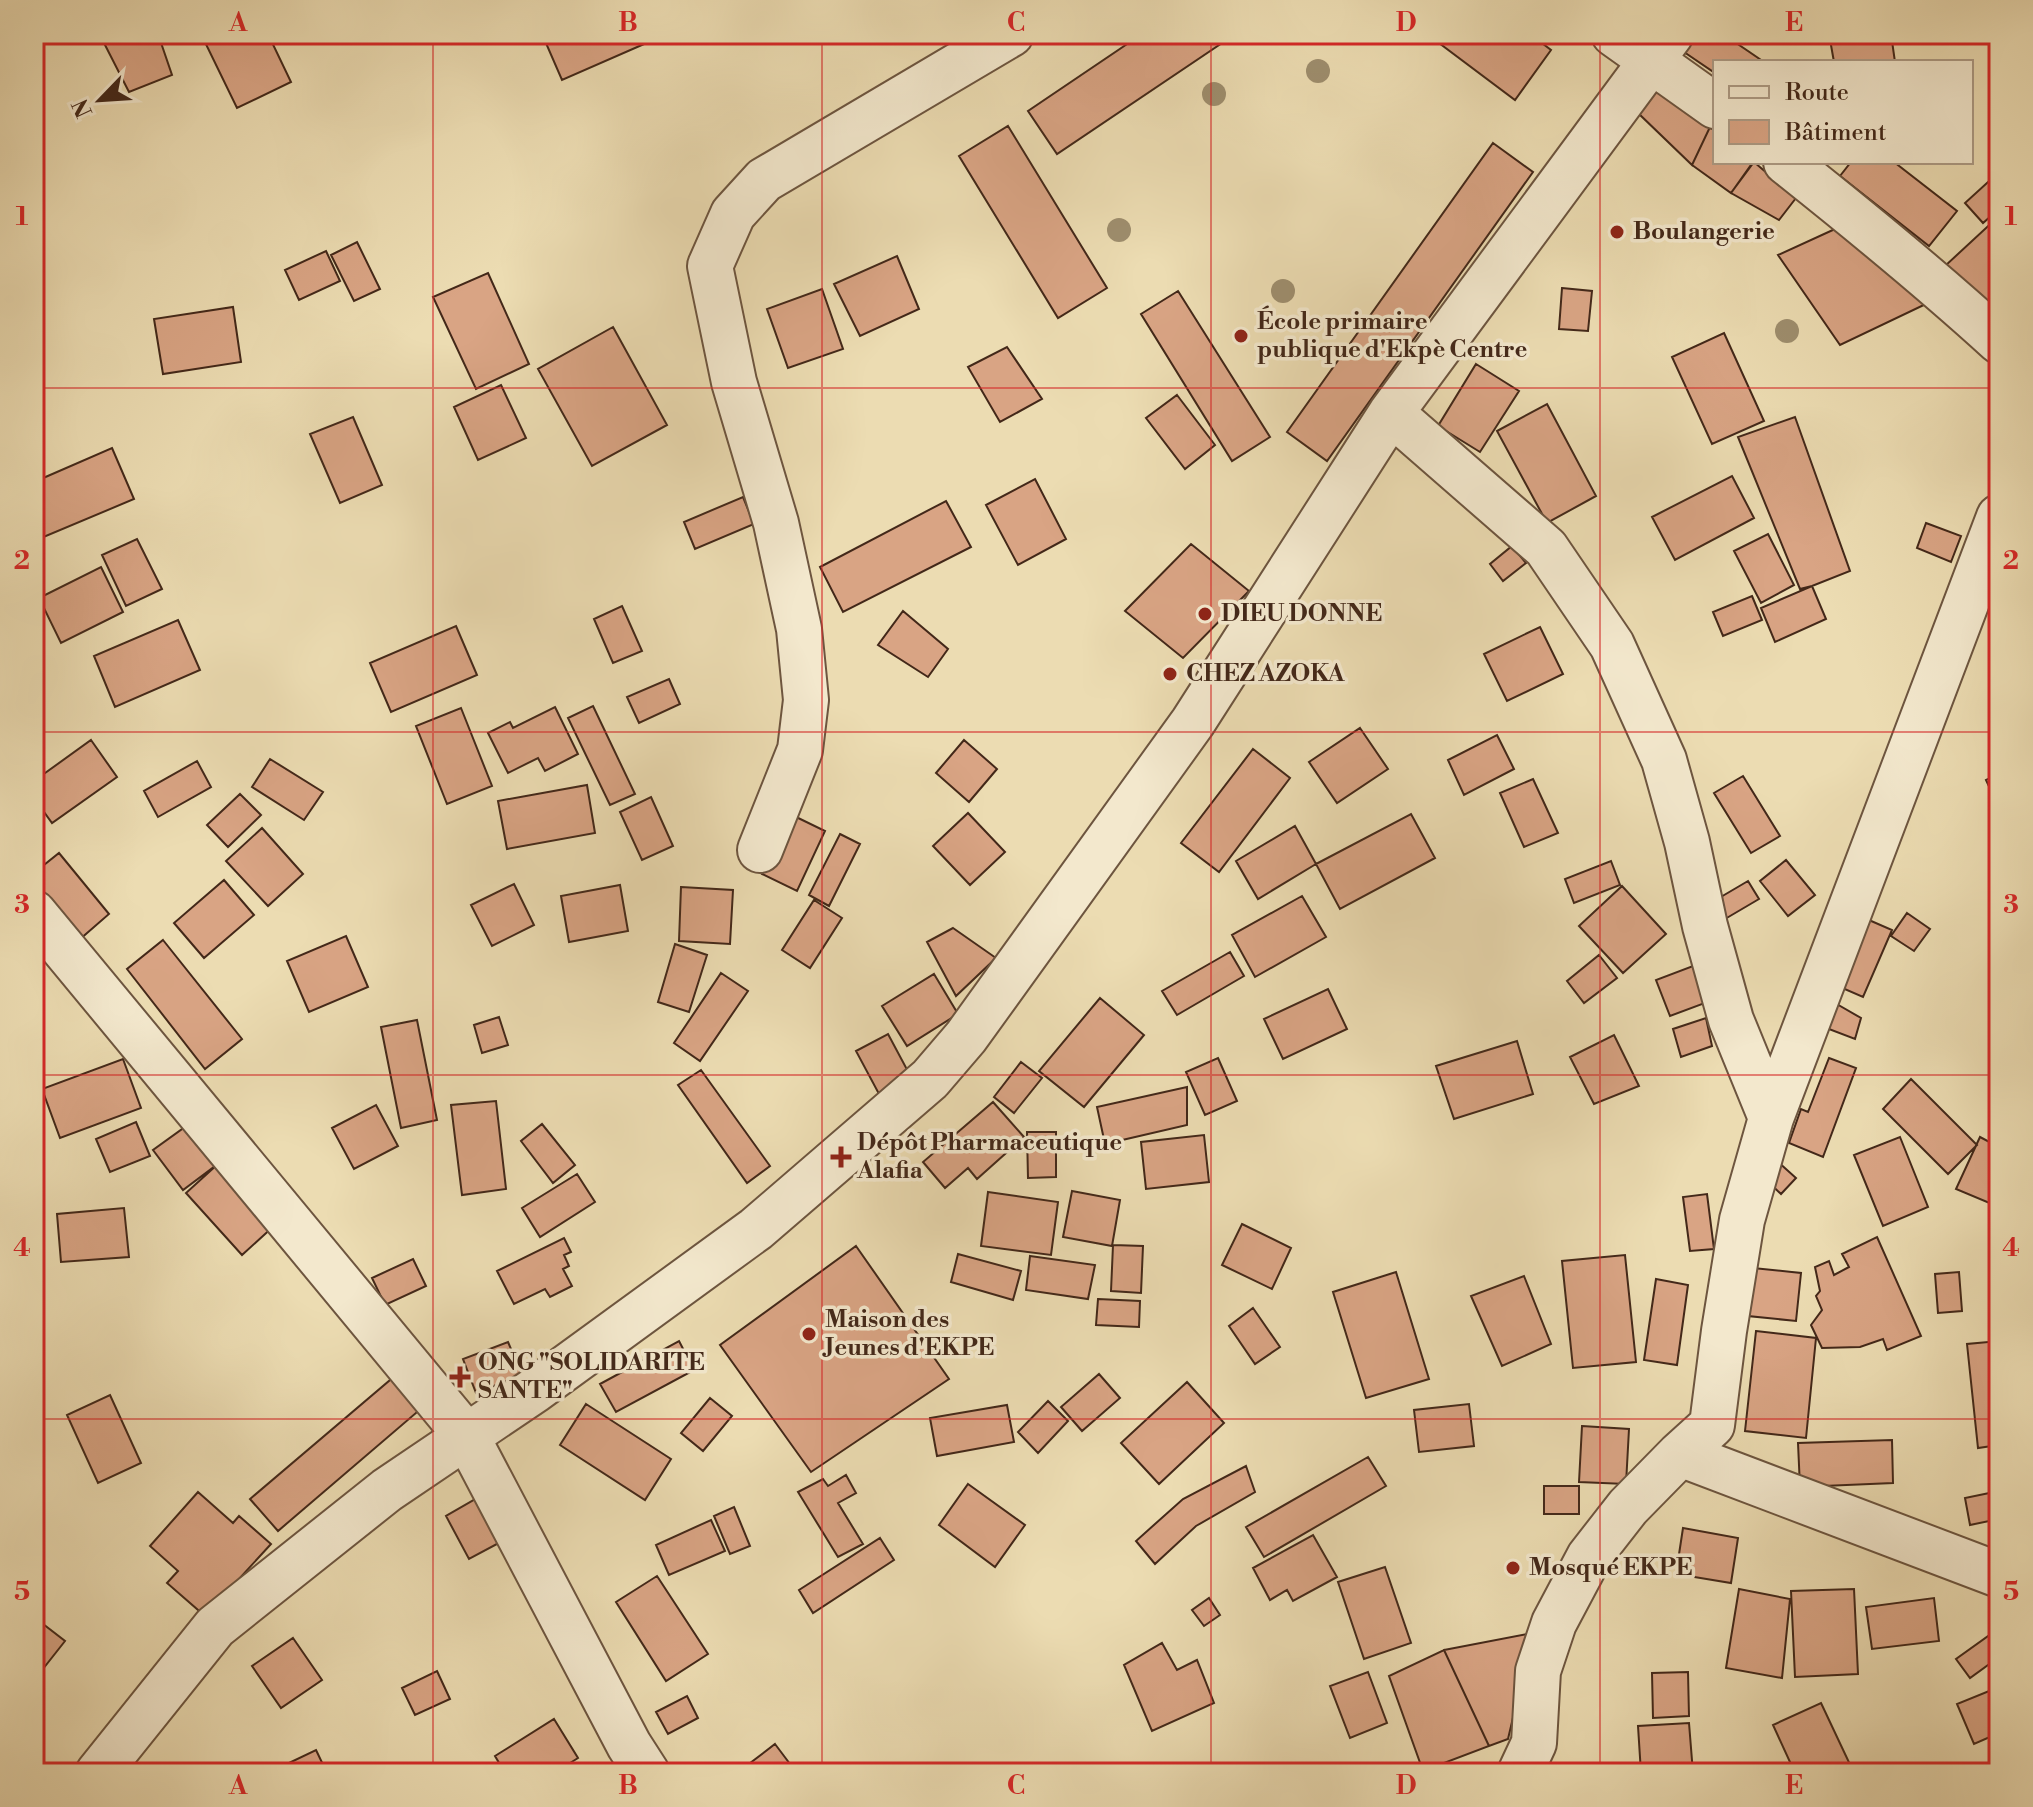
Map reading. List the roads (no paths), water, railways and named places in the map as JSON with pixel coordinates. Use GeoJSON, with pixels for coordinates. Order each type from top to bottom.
{"type":"FeatureCollection","features":[{"type":"Feature","properties":{"kind":"street"},"geometry":{"type":"LineString","coordinates":[[760,850],[800,750],[806,700],[799,629],[779,538],[734,382],[710,266],[733,214],[764,180],[1011,34]]}},
{"type":"Feature","properties":{"kind":"street"},"geometry":{"type":"LineString","coordinates":[[1614,34],[1662,47],[1713,104]]}},
{"type":"Feature","properties":{"kind":"street"},"geometry":{"type":"LineString","coordinates":[[98,1773],[215,1627],[387,1490],[535,1390],[756,1229],[930,1079],[966,1037],[1193,722],[1391,413],[1662,47]]}},
{"type":"Feature","properties":{"kind":"street"},"geometry":{"type":"LineString","coordinates":[[1788,164],[1999,341]]}},
{"type":"Feature","properties":{"kind":"street"},"geometry":{"type":"LineString","coordinates":[[1391,413],[1546,548],[1612,645],[1664,760],[1731,1020],[1771,1118]]}},
{"type":"Feature","properties":{"kind":"street"},"geometry":{"type":"LineString","coordinates":[[1520,1773],[1534,1743],[1538,1671],[1554,1623],[1589,1557],[1628,1507],[1712,1425],[1742,1220],[1771,1118],[1999,517]]}},
{"type":"Feature","properties":{"kind":"street"},"geometry":{"type":"LineString","coordinates":[[34,913],[466,1435],[629,1745],[647,1773]]}},
{"type":"Feature","properties":{"kind":"street"},"geometry":{"type":"LineString","coordinates":[[1680,1454],[1999,1575]]}},
{"type":"Feature","properties":{"kind":"place","name":"Boulangerie"},"geometry":{"type":"Point","coordinates":[1617,232]}},
{"type":"Feature","properties":{"kind":"place","name":"École primaire publique d'Ekpè Centre"},"geometry":{"type":"Point","coordinates":[1241,336]}},
{"type":"Feature","properties":{"kind":"place","name":"DIEU DONNE"},"geometry":{"type":"Point","coordinates":[1205,614]}},
{"type":"Feature","properties":{"kind":"place","name":"CHEZ AZOKA"},"geometry":{"type":"Point","coordinates":[1170,674]}},
{"type":"Feature","properties":{"kind":"place","name":"Dépôt Pharmaceutique Alafia"},"geometry":{"type":"Point","coordinates":[841,1157]}},
{"type":"Feature","properties":{"kind":"place","name":"Maison des Jeunes d'EKPE"},"geometry":{"type":"Point","coordinates":[809,1334]}},
{"type":"Feature","properties":{"kind":"place","name":"ONG \"SOLIDARITE SANTE\""},"geometry":{"type":"Point","coordinates":[460,1377]}},
{"type":"Feature","properties":{"kind":"place","name":"Mosqué EKPE"},"geometry":{"type":"Point","coordinates":[1513,1568]}}]}
